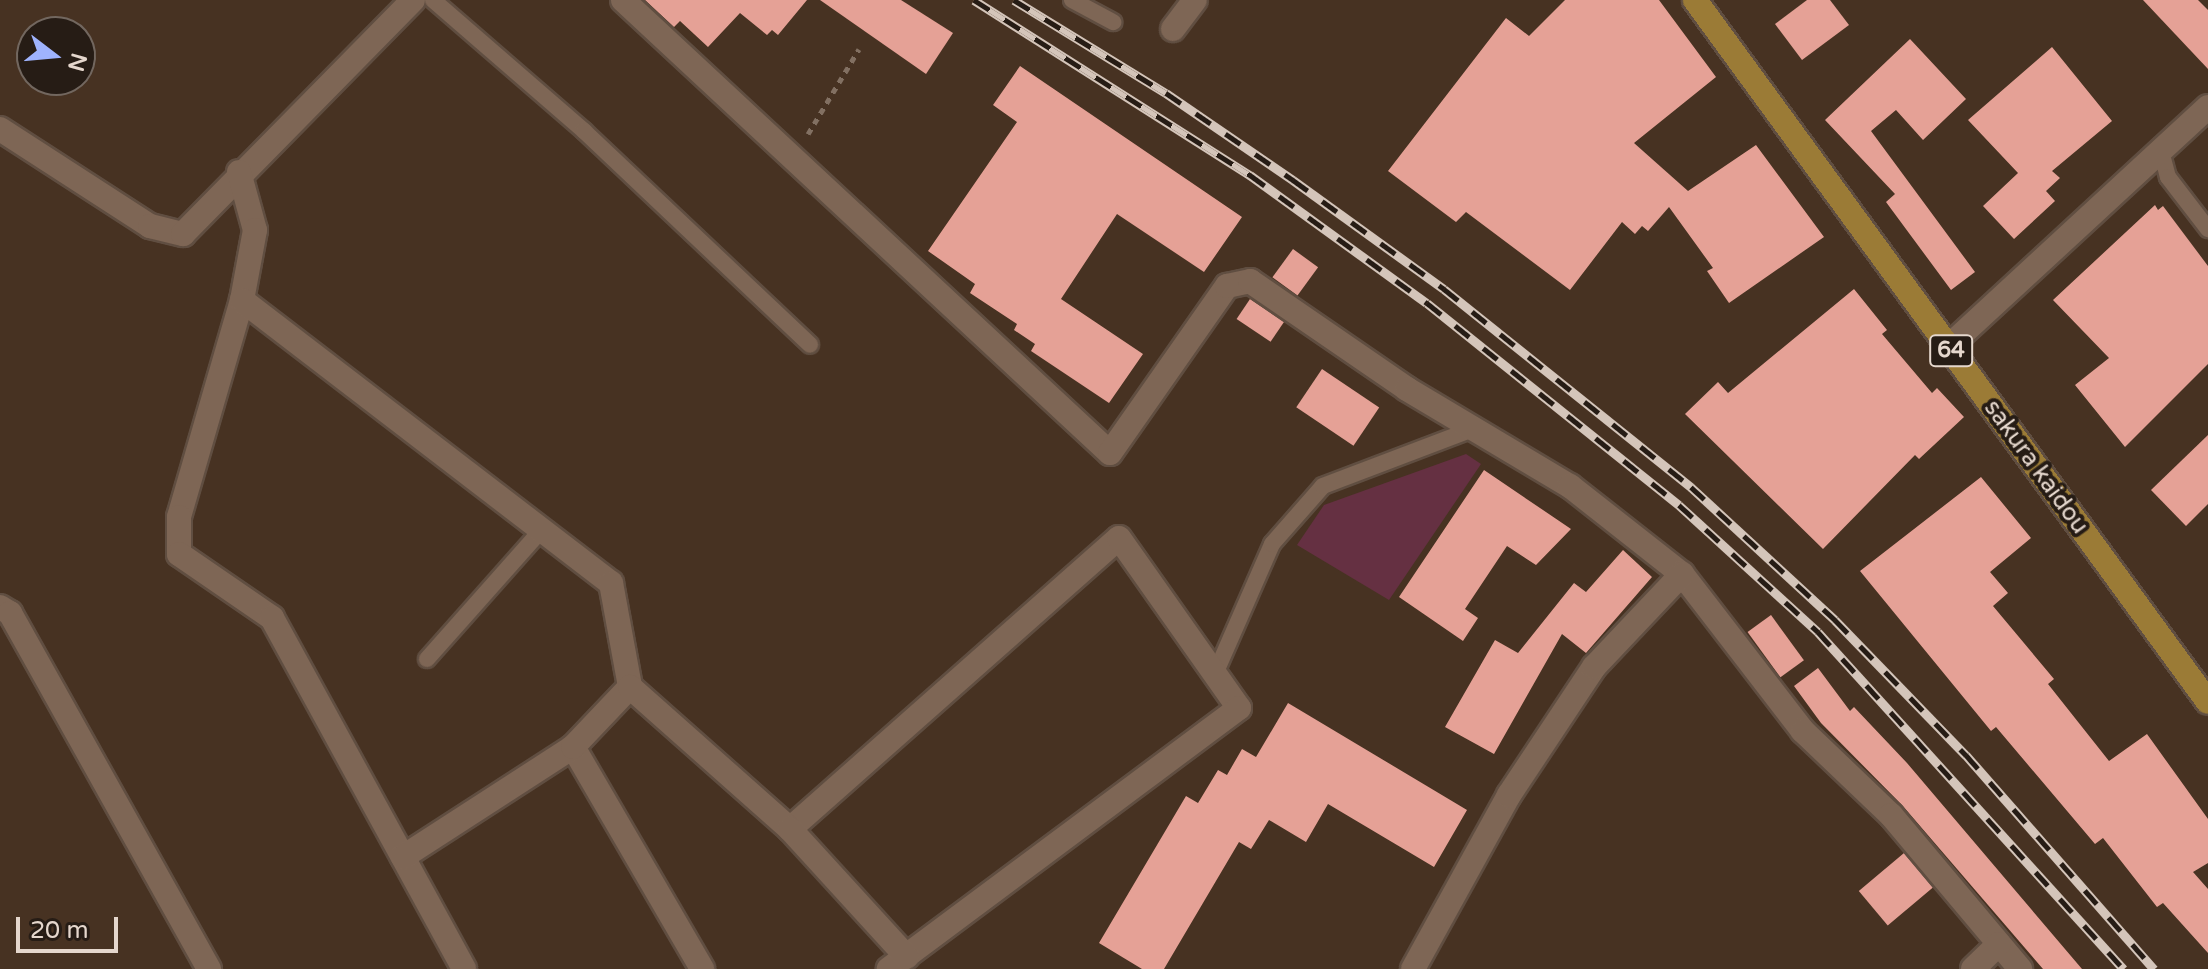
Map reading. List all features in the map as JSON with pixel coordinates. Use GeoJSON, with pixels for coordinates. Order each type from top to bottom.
{"type":"FeatureCollection","features":[{"type":"Feature","properties":{"kind":"main road","name":"sakura kaidou"},"geometry":{"type":"LineString","coordinates":[[1695,0],[2208,702]]}},
{"type":"Feature","properties":{"kind":"street"},"geometry":{"type":"LineString","coordinates":[[0,129],[150,226],[183,234],[239,172],[413,0]]}},
{"type":"Feature","properties":{"kind":"street"},"geometry":{"type":"LineString","coordinates":[[623,0],[1110,453],[1227,286],[1250,281],[1473,429],[1570,486],[1682,574],[1803,731],[1891,815],[2020,969]]}},
{"type":"Feature","properties":{"kind":"street"},"geometry":{"type":"LineString","coordinates":[[1173,29],[1195,0]]}},
{"type":"Feature","properties":{"kind":"street"},"geometry":{"type":"LineString","coordinates":[[1948,347],[2208,107]]}},
{"type":"Feature","properties":{"kind":"street"},"geometry":{"type":"LineString","coordinates":[[239,172],[255,230],[242,300],[179,517],[179,554],[272,618],[464,969]]}},
{"type":"Feature","properties":{"kind":"street"},"geometry":{"type":"LineString","coordinates":[[242,300],[539,533],[611,583],[630,687],[790,829],[898,963],[1239,708],[1119,538],[790,829]]}},
{"type":"Feature","properties":{"kind":"street"},"geometry":{"type":"LineString","coordinates":[[1413,969],[1509,795],[1594,667],[1682,574]]}},
{"type":"Feature","properties":{"kind":"street"},"geometry":{"type":"LineString","coordinates":[[0,607],[10,613],[209,969]]}},
{"type":"Feature","properties":{"kind":"street"},"geometry":{"type":"LineString","coordinates":[[403,857],[573,747],[630,687]]}},
{"type":"Feature","properties":{"kind":"street"},"geometry":{"type":"LineString","coordinates":[[573,747],[702,969]]}},
{"type":"Feature","properties":{"kind":"street"},"geometry":{"type":"LineString","coordinates":[[1973,969],[1999,944]]}},
{"type":"Feature","properties":{"kind":"lane"},"geometry":{"type":"LineString","coordinates":[[433,0],[584,131],[810,345]]}},
{"type":"Feature","properties":{"kind":"lane"},"geometry":{"type":"LineString","coordinates":[[1072,0],[1113,22]]}},
{"type":"Feature","properties":{"kind":"lane"},"geometry":{"type":"LineString","coordinates":[[2161,151],[2168,177],[2208,229]]}},
{"type":"Feature","properties":{"kind":"lane"},"geometry":{"type":"LineString","coordinates":[[1215,674],[1272,544],[1323,486],[1473,429]]}},
{"type":"Feature","properties":{"kind":"lane"},"geometry":{"type":"LineString","coordinates":[[427,659],[539,533]]}},
{"type":"Feature","properties":{"kind":"path"},"geometry":{"type":"LineString","coordinates":[[794,159],[859,49]]}},
{"type":"Feature","properties":{"kind":"shaded area"},"geometry":{"type":"Polygon","coordinates":[[[1466,454],[1481,464],[1389,600],[1297,545],[1324,505],[1466,454]]]}},
{"type":"Feature","properties":{"kind":"building"},"geometry":{"type":"Polygon","coordinates":[[[645,0],[807,0],[778,35],[772,30],[767,35],[740,13],[708,47],[680,21],[674,27],[645,0]]]}},
{"type":"Feature","properties":{"kind":"building"},"geometry":{"type":"Polygon","coordinates":[[[820,0],[901,0],[953,33],[926,74],[820,0]]]}},
{"type":"Feature","properties":{"kind":"building"},"geometry":{"type":"Polygon","coordinates":[[[1565,0],[1659,0],[1716,77],[1634,143],[1688,191],[1756,145],[1824,237],[1729,303],[1707,271],[1713,268],[1669,207],[1648,231],[1642,226],[1635,234],[1622,222],[1570,290],[1466,212],[1456,222],[1388,171],[1506,18],[1529,36],[1565,0]]]}},
{"type":"Feature","properties":{"kind":"building"},"geometry":{"type":"Polygon","coordinates":[[[1807,0],[1830,0],[1849,25],[1802,60],[1775,24],[1807,0]]]}},
{"type":"Feature","properties":{"kind":"building"},"geometry":{"type":"Polygon","coordinates":[[[2143,0],[2198,0],[2208,10],[2208,69],[2143,0]]]}},
{"type":"Feature","properties":{"kind":"building"},"geometry":{"type":"Polygon","coordinates":[[[1910,39],[1966,99],[1923,140],[1896,110],[1871,131],[1975,272],[1951,290],[1886,202],[1895,194],[1825,120],[1910,39]]]}},
{"type":"Feature","properties":{"kind":"building"},"geometry":{"type":"Polygon","coordinates":[[[2052,47],[2112,121],[2052,171],[2060,178],[2046,191],[2055,201],[2014,239],[1983,206],[2018,173],[1968,120],[2052,47]]]}},
{"type":"Feature","properties":{"kind":"building"},"geometry":{"type":"Polygon","coordinates":[[[1020,66],[1242,217],[1204,272],[1117,214],[1061,299],[1143,354],[1109,403],[1031,351],[1035,344],[1014,330],[1017,324],[970,293],[975,284],[928,251],[1017,122],[993,105],[1020,66]]]}},
{"type":"Feature","properties":{"kind":"building"},"geometry":{"type":"Polygon","coordinates":[[[2155,205],[2158,210],[2163,206],[2208,266],[2208,364],[2125,447],[2075,385],[2109,358],[2053,300],[2155,205]]]}},
{"type":"Feature","properties":{"kind":"building"},"geometry":{"type":"Polygon","coordinates":[[[1293,249],[1318,267],[1298,296],[1272,277],[1293,249]]]}},
{"type":"Feature","properties":{"kind":"building"},"geometry":{"type":"Polygon","coordinates":[[[1854,289],[1887,330],[1882,334],[1932,393],[1937,388],[1964,417],[1919,459],[1915,455],[1823,549],[1685,414],[1718,382],[1728,393],[1854,289]]]}},
{"type":"Feature","properties":{"kind":"building"},"geometry":{"type":"Polygon","coordinates":[[[1250,299],[1284,322],[1271,342],[1237,319],[1250,299]]]}},
{"type":"Feature","properties":{"kind":"building"},"geometry":{"type":"Polygon","coordinates":[[[1322,369],[1379,408],[1353,446],[1296,407],[1322,369]]]}},
{"type":"Feature","properties":{"kind":"building"},"geometry":{"type":"Polygon","coordinates":[[[2208,435],[2208,504],[2186,526],[2151,490],[2208,435]]]}},
{"type":"Feature","properties":{"kind":"building"},"geometry":{"type":"Polygon","coordinates":[[[1484,470],[1571,529],[1536,565],[1507,546],[1465,609],[1478,618],[1463,641],[1399,597],[1484,470]]]}},
{"type":"Feature","properties":{"kind":"building"},"geometry":{"type":"Polygon","coordinates":[[[1981,477],[2031,538],[1990,572],[2008,593],[1993,606],[2054,679],[2048,684],[2109,761],[2147,734],[2208,819],[2208,863],[2193,872],[2208,889],[2208,953],[2163,903],[2157,907],[2103,838],[2095,844],[1996,727],[1991,731],[1860,571],[1981,477]]]}},
{"type":"Feature","properties":{"kind":"building"},"geometry":{"type":"Polygon","coordinates":[[[1623,550],[1652,577],[1586,653],[1562,634],[1494,754],[1445,727],[1495,640],[1518,653],[1574,583],[1586,592],[1623,550]]]}},
{"type":"Feature","properties":{"kind":"building"},"geometry":{"type":"Polygon","coordinates":[[[1771,615],[1804,660],[1780,677],[1748,632],[1771,615]]]}},
{"type":"Feature","properties":{"kind":"building"},"geometry":{"type":"Polygon","coordinates":[[[1818,668],[1850,711],[1854,707],[1907,763],[2082,969],[2043,969],[1902,805],[1821,723],[1794,686],[1818,668]]]}},
{"type":"Feature","properties":{"kind":"building"},"geometry":{"type":"Polygon","coordinates":[[[1288,703],[1467,810],[1434,867],[1328,804],[1306,842],[1269,820],[1251,849],[1239,842],[1164,969],[1142,969],[1099,943],[1186,796],[1198,803],[1218,770],[1227,775],[1242,749],[1256,757],[1288,703]]]}},
{"type":"Feature","properties":{"kind":"building"},"geometry":{"type":"Polygon","coordinates":[[[1904,853],[1933,887],[1888,925],[1859,891],[1904,853]]]}},
{"type":"Feature","properties":{"kind":"railway"},"geometry":{"type":"LineString","coordinates":[[974,0],[1250,175],[1427,303],[1679,505],[1818,632],[2124,969]]}},
{"type":"Feature","properties":{"kind":"railway"},"geometry":{"type":"LineString","coordinates":[[1014,0],[1166,93],[1293,180],[1444,289],[1691,487],[1835,620],[1966,755],[2154,969]]}}]}
